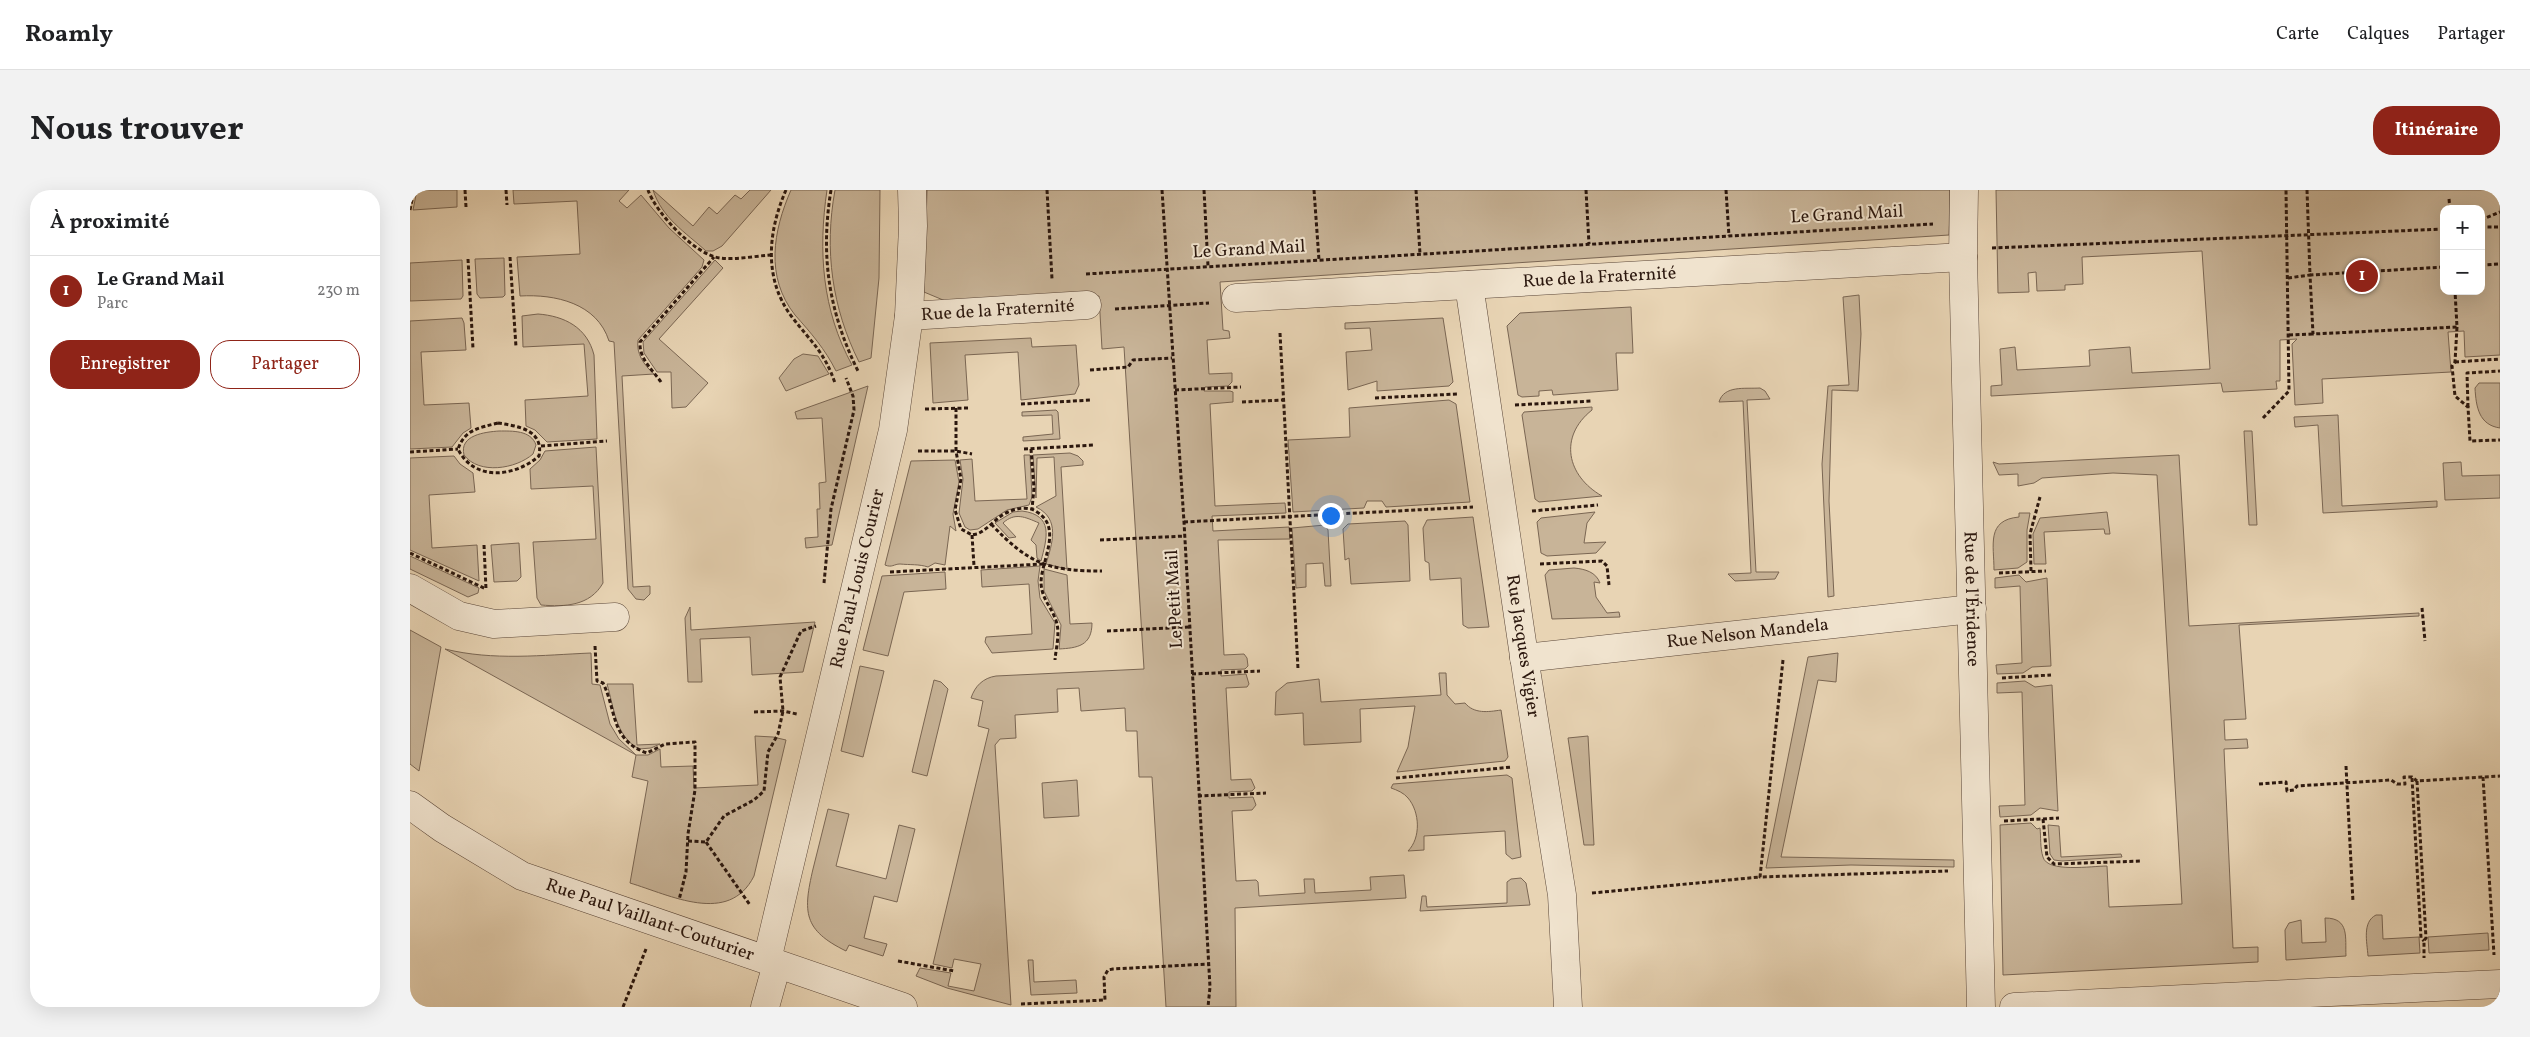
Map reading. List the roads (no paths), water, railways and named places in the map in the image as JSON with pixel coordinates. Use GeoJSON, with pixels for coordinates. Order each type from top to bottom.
{"type":"FeatureCollection","features":[{"type":"Feature","properties":{"kind":"street","name":"Rue Paul-Louis Courier"},"geometry":{"type":"LineString","coordinates":[[765,1007],[776,924],[860,573],[896,410],[909,316],[914,226],[912,190]]}},
{"type":"Feature","properties":{"kind":"street","name":"Rue de l'Éridence"},"geometry":{"type":"LineString","coordinates":[[1964,190],[1963,257],[1981,1007]]}},
{"type":"Feature","properties":{"kind":"street","name":"Rue de la Fraternité"},"geometry":{"type":"LineString","coordinates":[[1226,300],[1963,257]]}},
{"type":"Feature","properties":{"kind":"street","name":"Rue Jacques Vigier"},"geometry":{"type":"LineString","coordinates":[[1469,285],[1524,658],[1562,895],[1568,1007]]}},
{"type":"Feature","properties":{"kind":"street","name":"Rue de la Fraternité"},"geometry":{"type":"LineString","coordinates":[[909,316],[1054,307],[1096,307]]}},
{"type":"Feature","properties":{"kind":"street"},"geometry":{"type":"LineString","coordinates":[[410,588],[459,616],[494,624],[604,618]]}},
{"type":"Feature","properties":{"kind":"street","name":"Rue Nelson Mandela"},"geometry":{"type":"LineString","coordinates":[[1524,658],[1972,609]]}},
{"type":"Feature","properties":{"kind":"street","name":"Rue Paul Vaillant-Couturier"},"geometry":{"type":"LineString","coordinates":[[410,805],[442,828],[522,876],[903,1007]]}},
{"type":"Feature","properties":{"kind":"street"},"geometry":{"type":"LineString","coordinates":[[2014,1007],[2350,999],[2500,984]]}},
{"type":"Feature","properties":{"kind":"place","name":"Le Grand Mail"},"geometry":{"type":"Point","coordinates":[2362,276]}}]}
